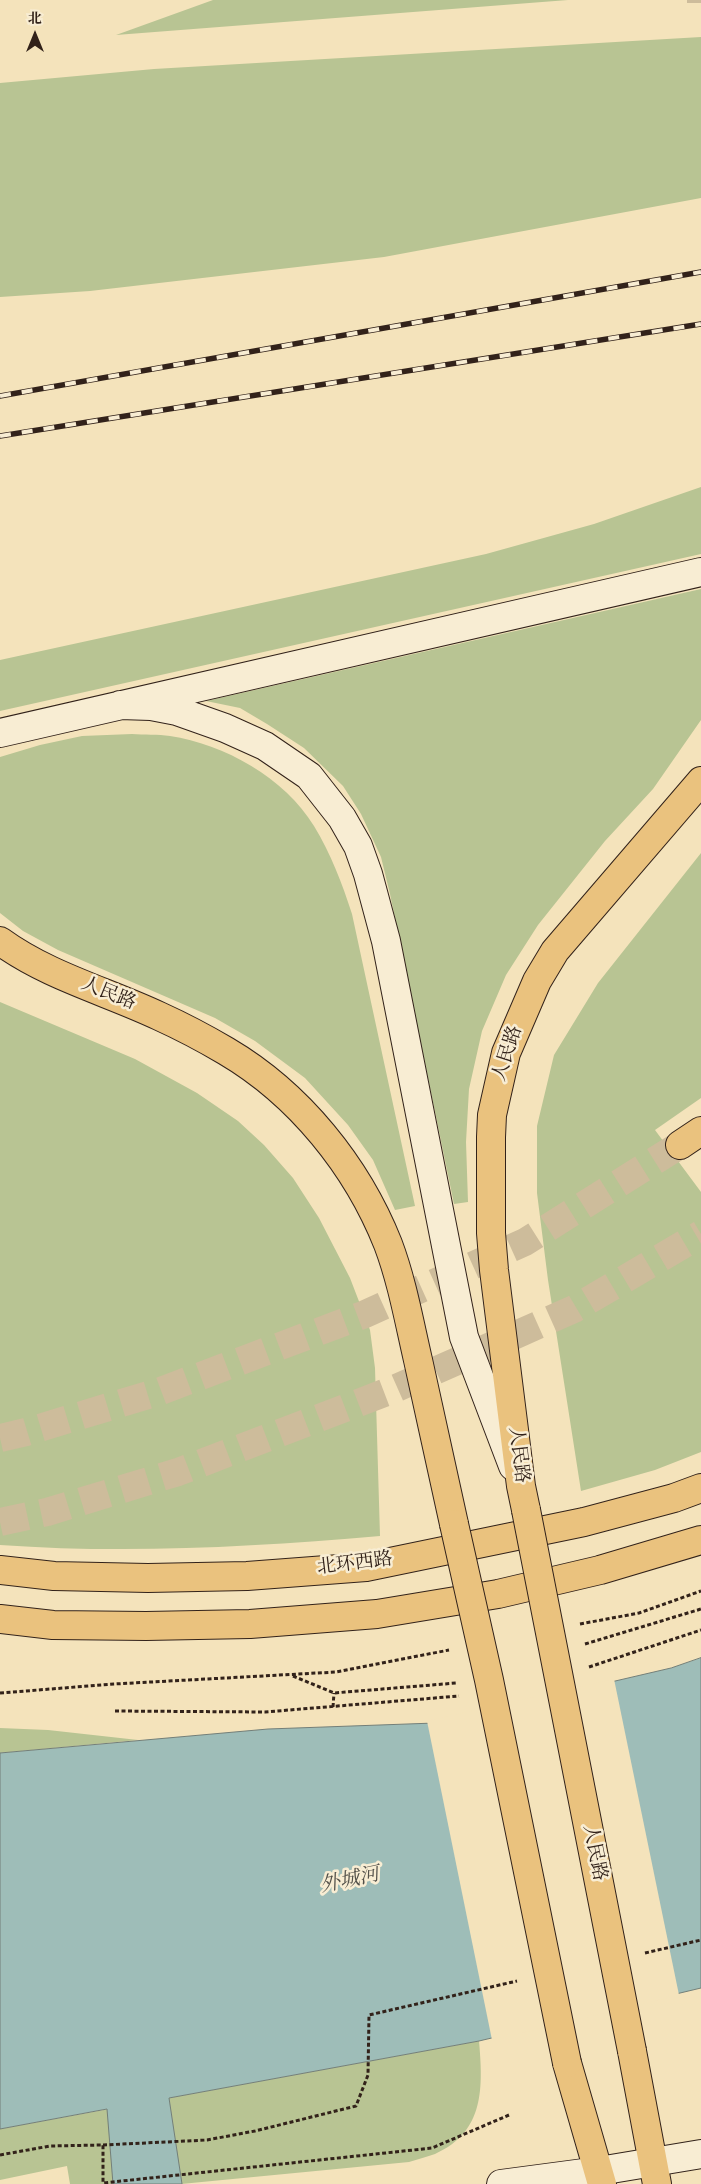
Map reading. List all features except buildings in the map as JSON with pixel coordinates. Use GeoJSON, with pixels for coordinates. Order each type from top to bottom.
{"type":"FeatureCollection","features":[{"type":"Feature","properties":{"kind":"main road","name":"人民路"},"geometry":{"type":"LineString","coordinates":[[655,2173],[523,1498],[491,1233],[492,1115],[506,1054],[537,981],[555,951],[701,781]]}},
{"type":"Feature","properties":{"kind":"main road","name":"人民路"},"geometry":{"type":"LineString","coordinates":[[0,941],[52,971],[158,1015],[227,1052],[262,1077],[294,1104],[321,1133],[346,1165],[370,1205],[388,1244],[403,1292],[489,1680],[567,2063],[600,2178]]}},
{"type":"Feature","properties":{"kind":"main road","name":"北环西路"},"geometry":{"type":"LineString","coordinates":[[0,1570],[54,1576],[148,1578],[247,1576],[366,1567],[584,1522],[674,1498],[701,1488]]}},
{"type":"Feature","properties":{"kind":"main road"},"geometry":{"type":"LineString","coordinates":[[0,1619],[53,1625],[146,1626],[250,1624],[377,1614],[498,1594],[600,1570],[701,1540]]}},
{"type":"Feature","properties":{"kind":"street"},"geometry":{"type":"LineString","coordinates":[[0,733],[701,572]]}},
{"type":"Feature","properties":{"kind":"street"},"geometry":{"type":"LineString","coordinates":[[120,705],[151,706],[177,712],[225,728],[265,746],[309,776],[342,818],[358,846],[368,874],[386,941],[464,1337],[523,1498]]}},
{"type":"Feature","properties":{"kind":"street"},"geometry":{"type":"LineString","coordinates":[[501,2184],[655,2173],[701,2154]]}},
{"type":"Feature","properties":{"kind":"path"},"geometry":{"type":"LineString","coordinates":[[571,1626],[640,1612],[701,1591]]}},
{"type":"Feature","properties":{"kind":"path"},"geometry":{"type":"LineString","coordinates":[[553,1654],[701,1609]]}},
{"type":"Feature","properties":{"kind":"path"},"geometry":{"type":"LineString","coordinates":[[587,1667],[701,1630]]}},
{"type":"Feature","properties":{"kind":"path"},"geometry":{"type":"LineString","coordinates":[[0,1693],[114,1684],[336,1672],[454,1649]]}},
{"type":"Feature","properties":{"kind":"path"},"geometry":{"type":"LineString","coordinates":[[290,1675],[334,1693],[489,1680]]}},
{"type":"Feature","properties":{"kind":"path"},"geometry":{"type":"LineString","coordinates":[[333,1707],[334,1693]]}},
{"type":"Feature","properties":{"kind":"path"},"geometry":{"type":"LineString","coordinates":[[115,1711],[265,1712],[467,1695]]}},
{"type":"Feature","properties":{"kind":"path"},"geometry":{"type":"LineString","coordinates":[[640,1954],[701,1940]]}},
{"type":"Feature","properties":{"kind":"path"},"geometry":{"type":"LineString","coordinates":[[0,2155],[50,2146],[207,2140],[254,2131],[356,2106],[368,2075],[369,2015],[524,1980]]}},
{"type":"Feature","properties":{"kind":"path"},"geometry":{"type":"LineString","coordinates":[[103,2145],[103,2183],[432,2148],[509,2115]]}},
{"type":"Feature","properties":{"kind":"green space"},"geometry":{"type":"Polygon","coordinates":[[[213,0],[568,0],[116,35],[213,0]]]}},
{"type":"Feature","properties":{"kind":"green space"},"geometry":{"type":"Polygon","coordinates":[[[701,37],[701,198],[384,257],[90,291],[0,297],[0,83],[154,69],[701,37]]]}},
{"type":"Feature","properties":{"kind":"green space"},"geometry":{"type":"Polygon","coordinates":[[[701,487],[701,554],[0,711],[0,660],[486,554],[594,524],[701,487]]]}},
{"type":"Feature","properties":{"kind":"green space"},"geometry":{"type":"Polygon","coordinates":[[[701,589],[701,720],[653,789],[605,841],[538,925],[506,975],[482,1031],[469,1089],[466,1142],[468,1202],[454,1204],[390,894],[381,857],[361,814],[343,786],[304,748],[240,708],[206,701],[701,589]]]}},
{"type":"Feature","properties":{"kind":"green space"},"geometry":{"type":"Polygon","coordinates":[[[165,735],[191,740],[232,755],[270,779],[287,793],[314,826],[336,869],[352,914],[415,1206],[395,1210],[373,1160],[348,1125],[305,1078],[255,1041],[215,1018],[58,950],[23,931],[0,913],[0,757],[40,745],[82,736],[165,735]]]}},
{"type":"Feature","properties":{"kind":"green space"},"geometry":{"type":"Polygon","coordinates":[[[701,853],[701,1098],[655,1130],[701,1192],[701,1452],[655,1470],[581,1491],[548,1280],[537,1193],[537,1126],[554,1055],[598,983],[701,853]]]}},
{"type":"Feature","properties":{"kind":"green space"},"geometry":{"type":"Polygon","coordinates":[[[0,1002],[135,1059],[197,1093],[238,1121],[264,1145],[293,1178],[319,1218],[350,1278],[370,1330],[375,1368],[380,1536],[190,1548],[95,1549],[0,1545],[0,1002]]]}},
{"type":"Feature","properties":{"kind":"green space"},"geometry":{"type":"Polygon","coordinates":[[[0,1728],[48,1730],[138,1740],[0,1753],[0,1728]]]}},
{"type":"Feature","properties":{"kind":"green space"},"geometry":{"type":"Polygon","coordinates":[[[479,2041],[480,2091],[472,2121],[464,2134],[451,2145],[435,2154],[409,2162],[181,2184],[70,2184],[67,2166],[0,2180],[0,2129],[479,2041]]]}},
{"type":"Feature","properties":{"kind":"water","name":"外城河"},"geometry":{"type":"Polygon","coordinates":[[[701,1658],[701,1988],[479,2041],[169,2098],[182,2184],[113,2184],[107,2109],[0,2129],[0,1753],[268,1729],[435,1723],[671,1668],[701,1658]]]}},
{"type":"Feature","properties":{"kind":"pier"},"geometry":{"type":"Polygon","coordinates":[[[614,1679],[679,1995],[492,2040],[427,1721],[614,1679]]]}},
{"type":"Feature","properties":{"kind":"tunnel"},"geometry":{"type":"LineString","coordinates":[[0,1438],[26,1432],[158,1392],[363,1315],[525,1242],[680,1145]]}},
{"type":"Feature","properties":{"kind":"tunnel"},"geometry":{"type":"LineString","coordinates":[[0,1522],[47,1512],[178,1472],[392,1390],[574,1309],[701,1234]]}},
{"type":"Feature","properties":{"kind":"railway"},"geometry":{"type":"LineString","coordinates":[[0,396],[701,272]]}},
{"type":"Feature","properties":{"kind":"railway"},"geometry":{"type":"LineString","coordinates":[[0,436],[701,324]]}}]}
